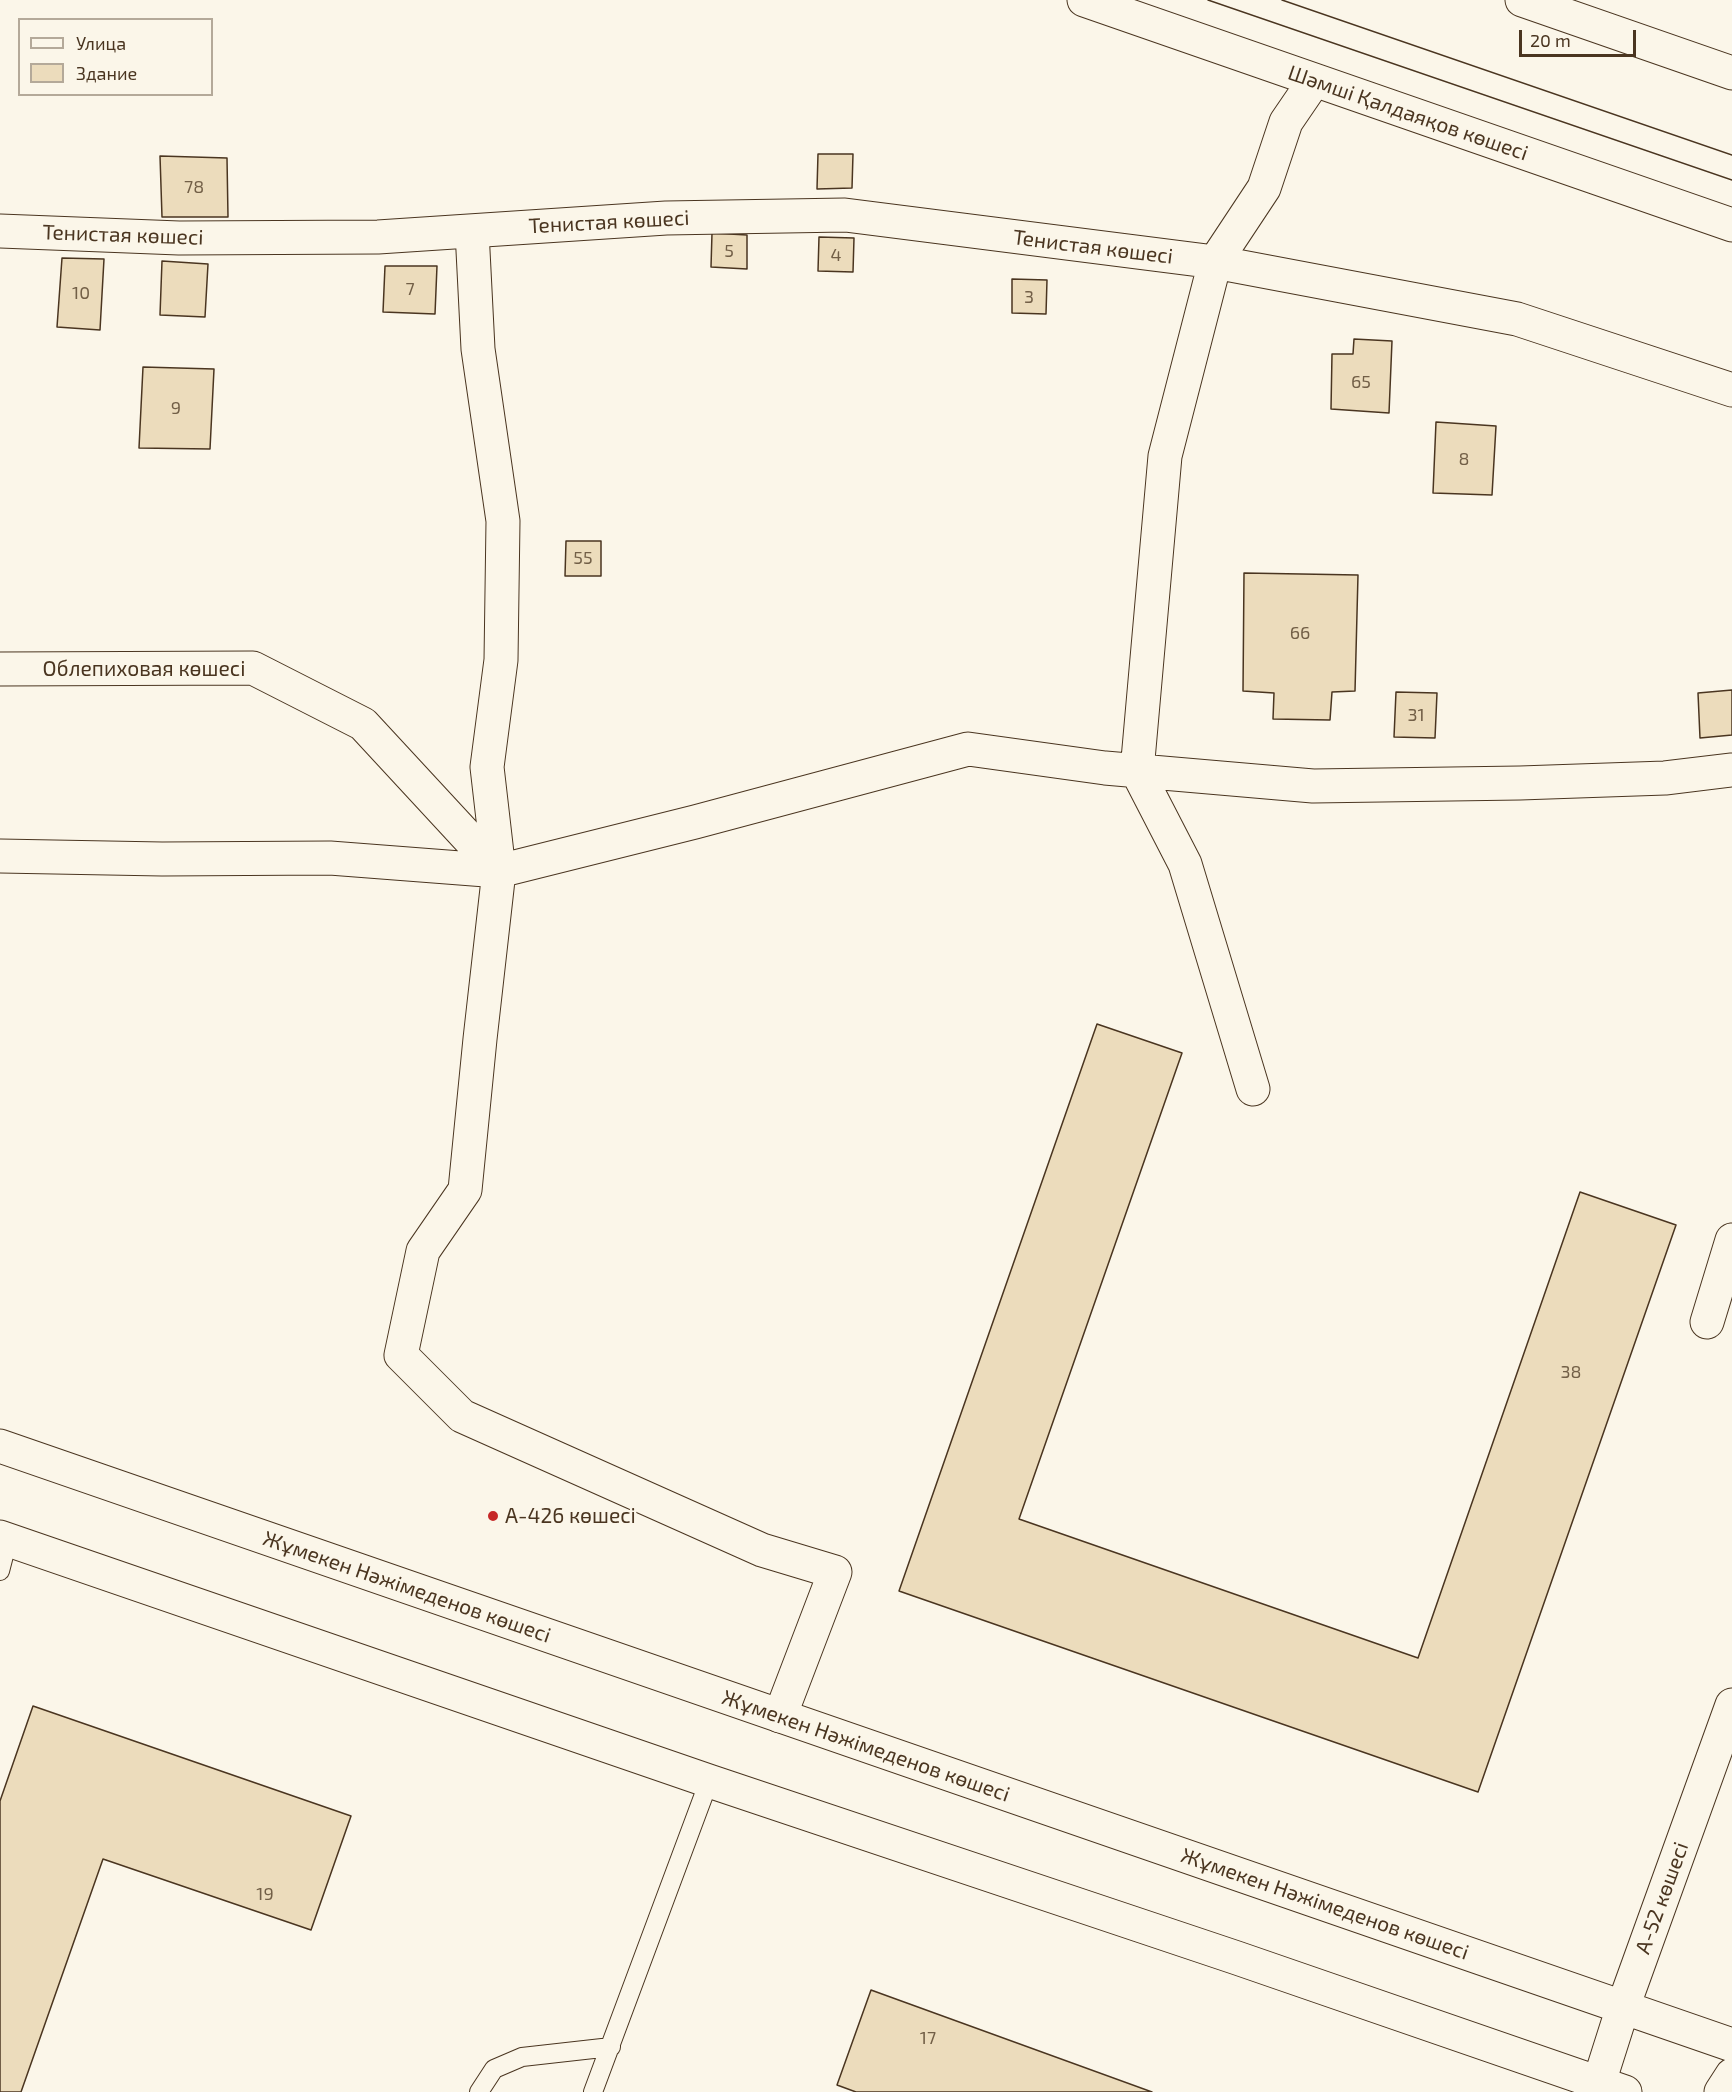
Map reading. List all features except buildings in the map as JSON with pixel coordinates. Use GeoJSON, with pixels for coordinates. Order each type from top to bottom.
{"type":"FeatureCollection","features":[{"type":"Feature","properties":{"kind":"street","name":"Шәмші Қалдаяқов көшесі"},"geometry":{"type":"LineString","coordinates":[[1084,0],[1732,225]]}},
{"type":"Feature","properties":{"kind":"street"},"geometry":{"type":"LineString","coordinates":[[1522,0],[1732,73]]}},
{"type":"Feature","properties":{"kind":"street"},"geometry":{"type":"LineString","coordinates":[[1252,1089],[1185,864],[1137,771],[1165,456],[1215,262],[1264,188],[1286,122],[1314,81]]}},
{"type":"Feature","properties":{"kind":"street","name":"Тенистая көшесі"},"geometry":{"type":"LineString","coordinates":[[0,231],[191,238],[378,237],[666,218],[845,215],[1215,262],[1517,319],[1732,390]]}},
{"type":"Feature","properties":{"kind":"street"},"geometry":{"type":"LineString","coordinates":[[472,231],[478,349],[503,521],[501,660],[487,767],[499,871],[465,1190],[423,1251],[401,1355],[462,1416],[762,1550],[835,1572],[780,1716]]}},
{"type":"Feature","properties":{"kind":"street","name":"Облепиховая көшесі"},"geometry":{"type":"LineString","coordinates":[[0,669],[253,668],[363,724],[499,871]]}},
{"type":"Feature","properties":{"kind":"street"},"geometry":{"type":"LineString","coordinates":[[0,856],[162,859],[330,858],[499,871],[695,822],[968,749],[1137,771],[1313,786],[1643,779],[1732,770]]}},
{"type":"Feature","properties":{"kind":"street"},"geometry":{"type":"LineString","coordinates":[[1707,1322],[1732,1240]]}},
{"type":"Feature","properties":{"kind":"street","name":"Жұмекен Нәжімеденов көшесі"},"geometry":{"type":"LineString","coordinates":[[0,1446],[1732,2045]]}},
{"type":"Feature","properties":{"kind":"street"},"geometry":{"type":"LineString","coordinates":[[4,1538],[709,1781],[1237,1958],[1607,2089]]}},
{"type":"Feature","properties":{"kind":"street","name":"А-52 көшесі"},"geometry":{"type":"LineString","coordinates":[[1607,2089],[1623,2007],[1732,1705]]}},
{"type":"Feature","properties":{"kind":"street"},"geometry":{"type":"LineString","coordinates":[[1721,2092],[1732,2075]]}},
{"type":"Feature","properties":{"kind":"lane"},"geometry":{"type":"LineString","coordinates":[[0,1571],[4,1538]]}},
{"type":"Feature","properties":{"kind":"lane"},"geometry":{"type":"LineString","coordinates":[[592,2092],[611,2047],[709,1781]]}},
{"type":"Feature","properties":{"kind":"lane"},"geometry":{"type":"LineString","coordinates":[[479,2092],[494,2069],[522,2057],[611,2047]]}},
{"type":"Feature","properties":{"kind":"tram line"},"geometry":{"type":"LineString","coordinates":[[1208,0],[1732,180]]}},
{"type":"Feature","properties":{"kind":"tram line"},"geometry":{"type":"LineString","coordinates":[[1282,0],[1732,155]]}},
{"type":"Feature","properties":{"kind":"place","name":"А-426 көшесі"},"geometry":{"type":"Point","coordinates":[493,1516]}}]}
